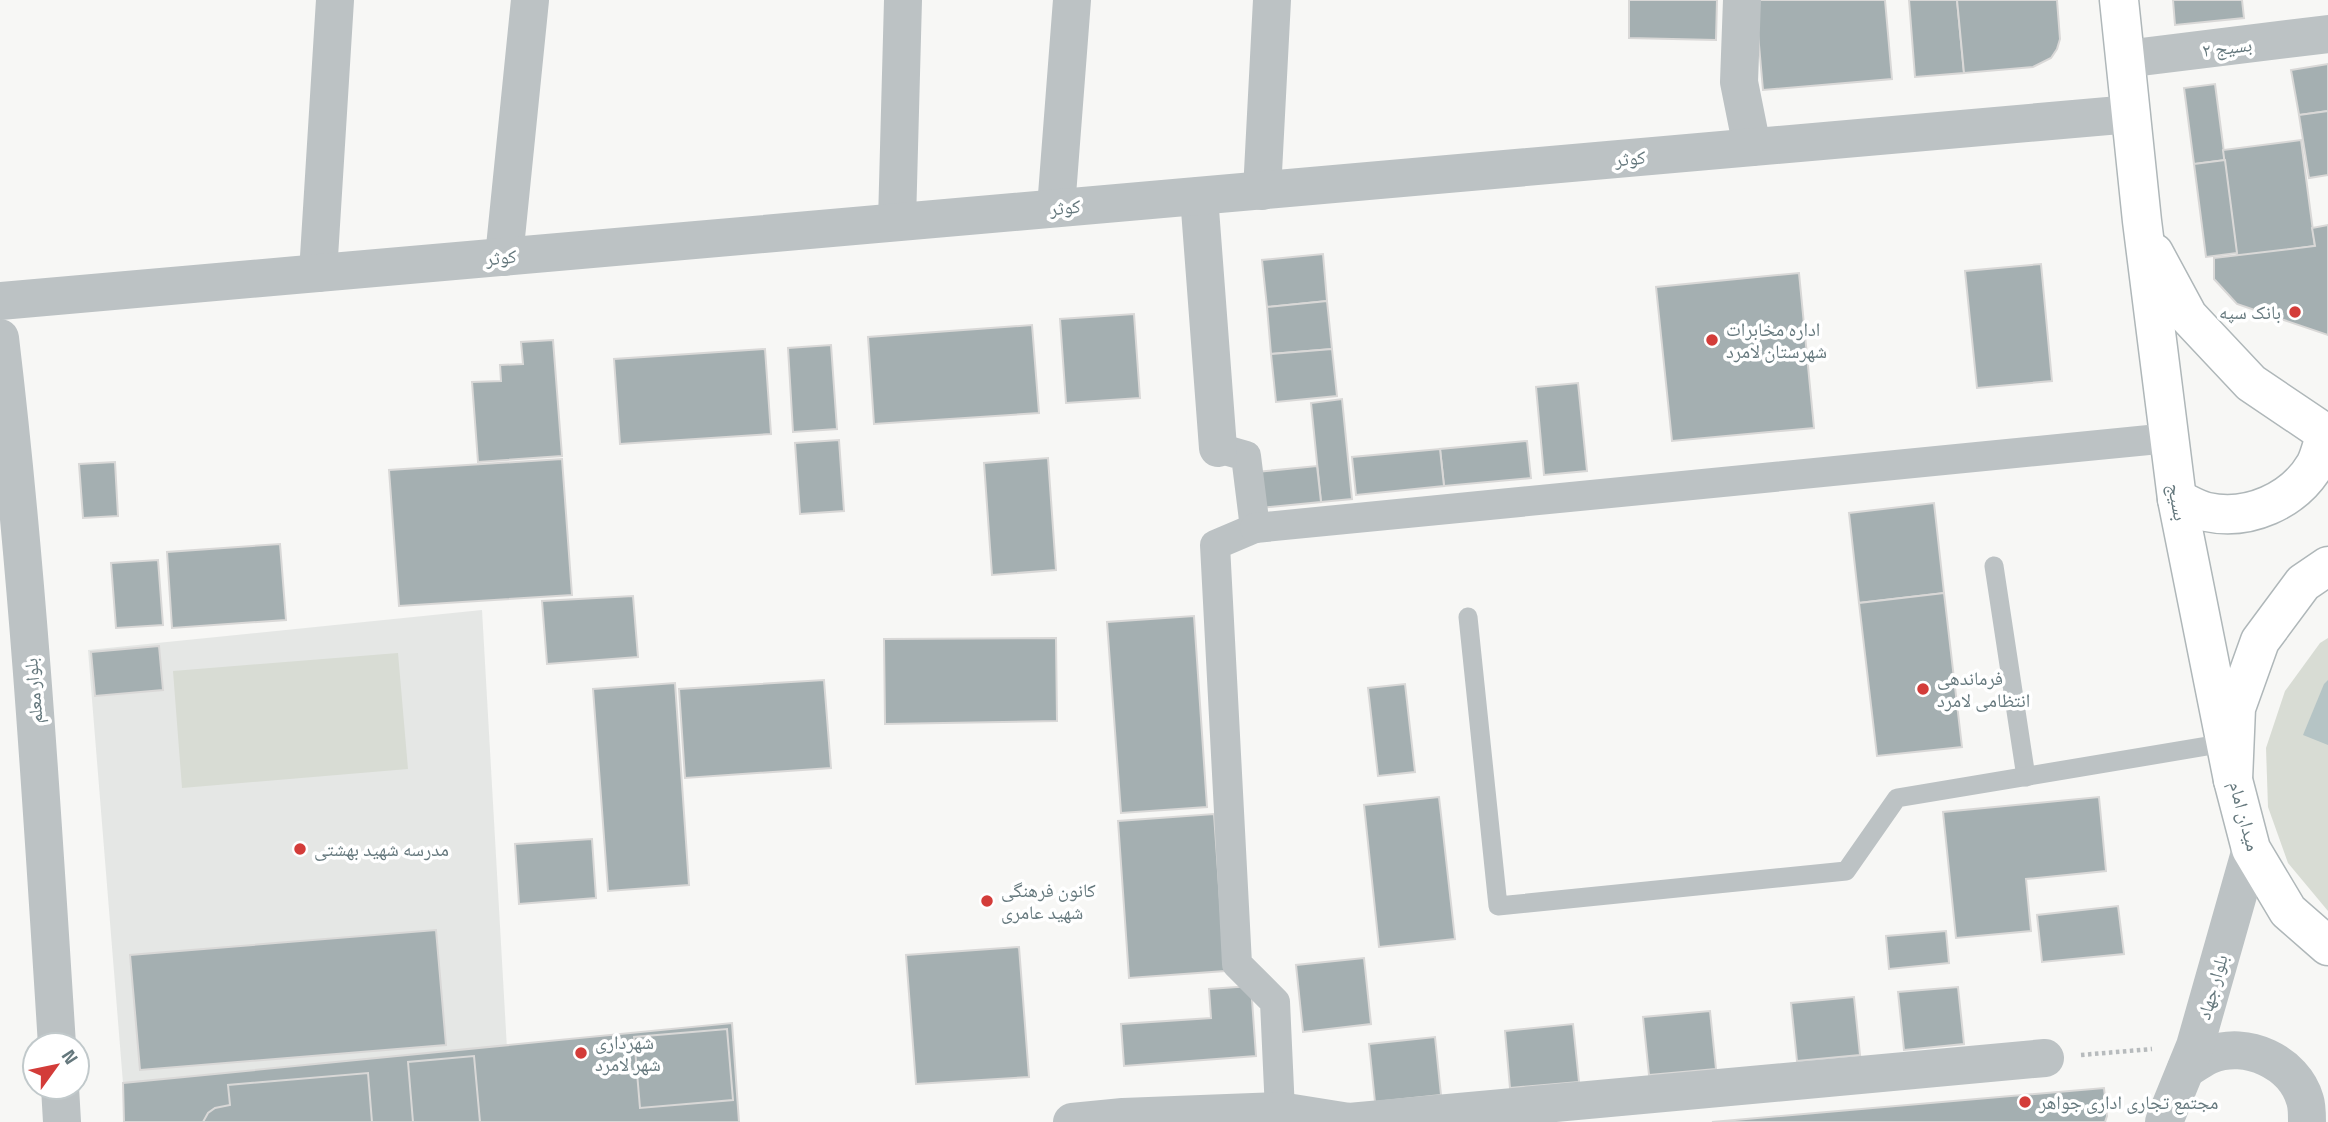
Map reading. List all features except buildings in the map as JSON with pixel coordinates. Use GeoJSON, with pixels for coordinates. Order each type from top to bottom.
{"type":"FeatureCollection","features":[{"type":"Feature","properties":{"kind":"main road","name":"بسیج"},"geometry":{"type":"LineString","coordinates":[[2119,0],[2142,221],[2177,499],[2233,780]]}},
{"type":"Feature","properties":{"kind":"main road","name":"بسیج"},"geometry":{"type":"LineString","coordinates":[[2142,221],[2155,256],[2188,316],[2252,383],[2327,434]]}},
{"type":"Feature","properties":{"kind":"main road"},"geometry":{"type":"LineString","coordinates":[[2177,499],[2206,512],[2238,514],[2268,507],[2295,489],[2315,464],[2327,434]]}},
{"type":"Feature","properties":{"kind":"main road","name":"میدان امام"},"geometry":{"type":"LineString","coordinates":[[2328,566],[2303,583],[2260,641],[2236,708],[2233,780],[2251,849],[2288,911],[2328,946]]}},
{"type":"Feature","properties":{"kind":"street"},"geometry":{"type":"LineString","coordinates":[[318,273],[335,0]]}},
{"type":"Feature","properties":{"kind":"street"},"geometry":{"type":"LineString","coordinates":[[504,257],[530,0]]}},
{"type":"Feature","properties":{"kind":"street"},"geometry":{"type":"LineString","coordinates":[[897,222],[903,0]]}},
{"type":"Feature","properties":{"kind":"street"},"geometry":{"type":"LineString","coordinates":[[1056,208],[1072,0]]}},
{"type":"Feature","properties":{"kind":"street"},"geometry":{"type":"LineString","coordinates":[[1262,191],[1272,0]]}},
{"type":"Feature","properties":{"kind":"street"},"geometry":{"type":"LineString","coordinates":[[1742,0],[1739,82],[1752,147]]}},
{"type":"Feature","properties":{"kind":"street","name":"بسیج ۲"},"geometry":{"type":"LineString","coordinates":[[2125,59],[2328,34]]}},
{"type":"Feature","properties":{"kind":"street","name":"کوثر"},"geometry":{"type":"LineString","coordinates":[[0,301],[2131,114]]}},
{"type":"Feature","properties":{"kind":"street"},"geometry":{"type":"LineString","coordinates":[[1199,196],[1217,448],[1246,456],[1255,528]]}},
{"type":"Feature","properties":{"kind":"street","name":"بلوار معلم"},"geometry":{"type":"LineString","coordinates":[[0,338],[10,419],[34,701],[56,1031]]}},
{"type":"Feature","properties":{"kind":"street"},"geometry":{"type":"LineString","coordinates":[[1280,1111],[1275,1002],[1237,964],[1215,545],[1255,528],[2169,438]]}},
{"type":"Feature","properties":{"kind":"street","name":"بلوار جهاد"},"geometry":{"type":"LineString","coordinates":[[2164,1122],[2191,1057],[2251,849]]}},
{"type":"Feature","properties":{"kind":"street"},"geometry":{"type":"LineString","coordinates":[[2191,1057],[2239,1049],[2267,1056],[2290,1074],[2305,1099],[2308,1122]]}},
{"type":"Feature","properties":{"kind":"street"},"geometry":{"type":"LineString","coordinates":[[1072,1122],[1280,1111],[1349,1122],[2045,1058]]}},
{"type":"Feature","properties":{"kind":"street"},"geometry":{"type":"LineString","coordinates":[[61,1101],[62,1122]]}},
{"type":"Feature","properties":{"kind":"lane"},"geometry":{"type":"LineString","coordinates":[[1994,566],[2026,777]]}},
{"type":"Feature","properties":{"kind":"lane"},"geometry":{"type":"LineString","coordinates":[[1468,617],[1498,906],[1846,871],[1898,798],[2225,743]]}},
{"type":"Feature","properties":{"kind":"path"},"geometry":{"type":"LineString","coordinates":[[2045,1058],[2191,1057]]}},
{"type":"Feature","properties":{"kind":"shaded area","name":"مدرسه شهید بهشتی"},"geometry":{"type":"Polygon","coordinates":[[[482,610],[507,1049],[123,1083],[88,650],[482,610]]]}},
{"type":"Feature","properties":{"kind":"shaded area"},"geometry":{"type":"Polygon","coordinates":[[[2328,638],[2328,911],[2288,863],[2268,807],[2266,748],[2285,691],[2320,643],[2328,638]]]}},
{"type":"Feature","properties":{"kind":"shaded area"},"geometry":{"type":"Polygon","coordinates":[[[398,653],[408,769],[182,788],[173,671],[398,653]]]}},
{"type":"Feature","properties":{"kind":"shaded area"},"geometry":{"type":"Polygon","coordinates":[[[2328,680],[2328,745],[2303,735],[2328,680]]]}},
{"type":"Feature","properties":{"kind":"place","name":"بانک سپه"},"geometry":{"type":"Point","coordinates":[2295,312]}},
{"type":"Feature","properties":{"kind":"place","name":"اداره مخابرات شهرستان لامرد"},"geometry":{"type":"Point","coordinates":[1712,340]}},
{"type":"Feature","properties":{"kind":"place","name":"فرماندهی انتظامی لامرد"},"geometry":{"type":"Point","coordinates":[1923,689]}},
{"type":"Feature","properties":{"kind":"place","name":"مدرسه شهید بهشتی"},"geometry":{"type":"Point","coordinates":[300,849]}},
{"type":"Feature","properties":{"kind":"place","name":"کانون فرهنگی شهید عامری"},"geometry":{"type":"Point","coordinates":[987,901]}},
{"type":"Feature","properties":{"kind":"place","name":"شهرداری شهر لامرد"},"geometry":{"type":"Point","coordinates":[581,1053]}},
{"type":"Feature","properties":{"kind":"place","name":"مجتمع تجاری اداری جواهر"},"geometry":{"type":"Point","coordinates":[2025,1102]}}]}
